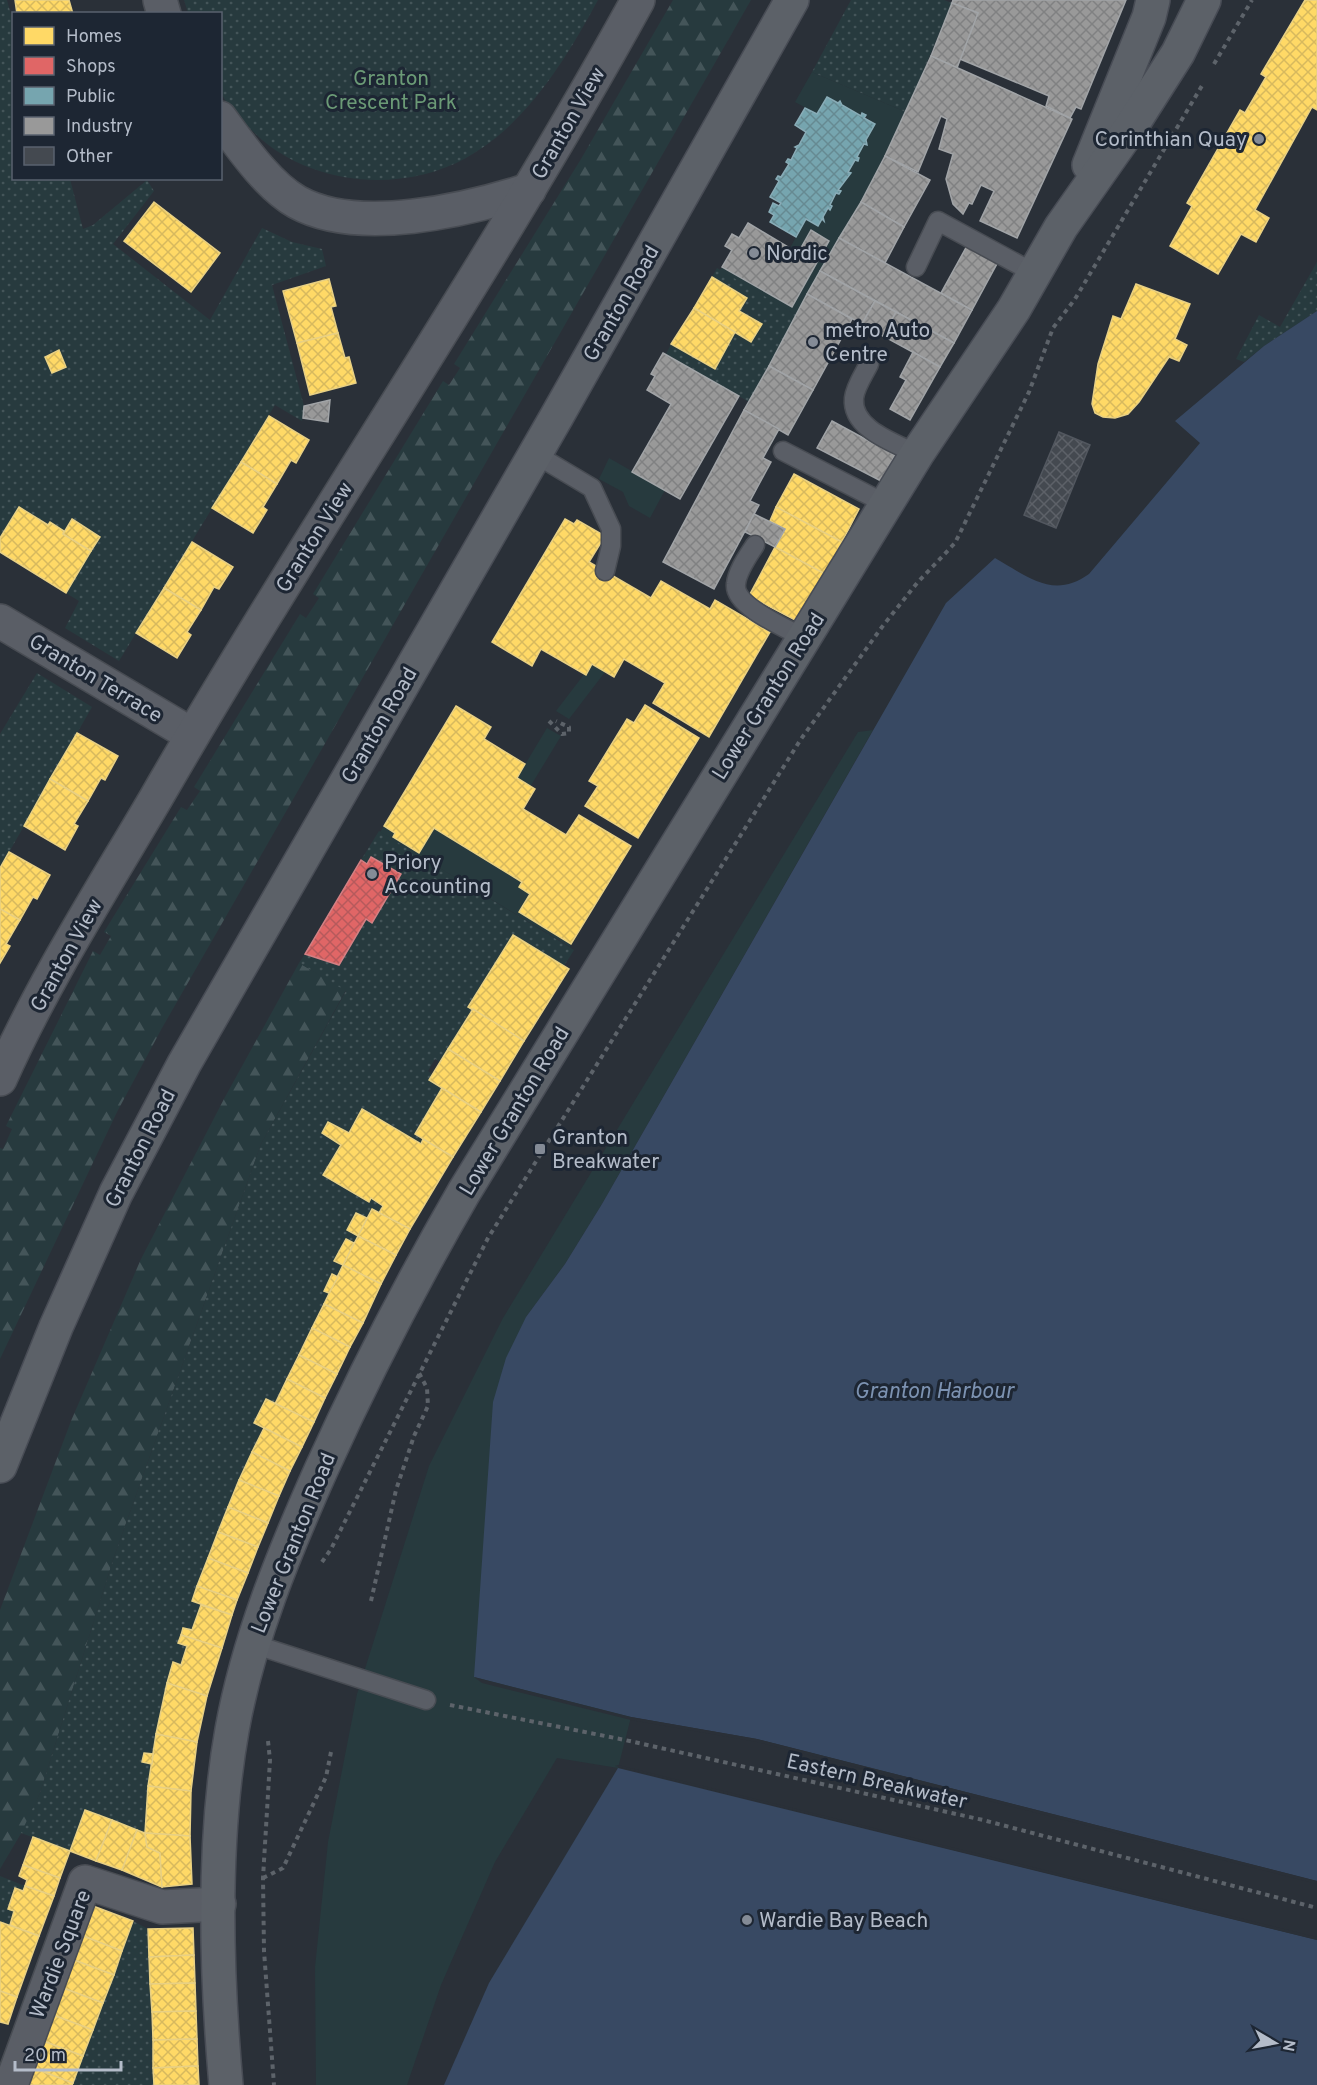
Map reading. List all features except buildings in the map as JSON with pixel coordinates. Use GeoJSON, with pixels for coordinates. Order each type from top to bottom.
{"type":"FeatureCollection","features":[{"type":"Feature","properties":{"kind":"main road","name":"Granton Road"},"geometry":{"type":"LineString","coordinates":[[0,1466],[56,1327],[116,1193],[178,1074],[535,454],[792,0]]}},
{"type":"Feature","properties":{"kind":"main road","name":"Lower Granton Road"},"geometry":{"type":"LineString","coordinates":[[1061,227],[1130,64],[1153,0]]}},
{"type":"Feature","properties":{"kind":"main road","name":"Lower Granton Road"},"geometry":{"type":"LineString","coordinates":[[226,2085],[219,1904],[220,1852],[227,1760],[237,1702],[253,1644],[304,1507],[379,1347],[418,1272],[464,1192],[917,454],[1034,273],[1061,227],[1111,157],[1173,61],[1204,0]]}},
{"type":"Feature","properties":{"kind":"street","name":"Granton View"},"geometry":{"type":"LineString","coordinates":[[0,1079],[69,948],[192,735],[529,190],[638,0]]}},
{"type":"Feature","properties":{"kind":"street"},"geometry":{"type":"LineString","coordinates":[[222,121],[253,163],[296,202],[320,211],[362,218],[444,212],[466,209],[529,190]]}},
{"type":"Feature","properties":{"kind":"street","name":"Granton Terrace"},"geometry":{"type":"LineString","coordinates":[[0,621],[192,735]]}},
{"type":"Feature","properties":{"kind":"street","name":"Wardie Square"},"geometry":{"type":"LineString","coordinates":[[10,2085],[85,1882],[162,1907],[219,1904]]}},
{"type":"Feature","properties":{"kind":"lane"},"geometry":{"type":"LineString","coordinates":[[916,267],[938,221],[1034,273]]}},
{"type":"Feature","properties":{"kind":"lane"},"geometry":{"type":"LineString","coordinates":[[869,364],[854,395],[856,413],[870,429],[917,454]]}},
{"type":"Feature","properties":{"kind":"lane"},"geometry":{"type":"LineString","coordinates":[[783,451],[886,504]]}},
{"type":"Feature","properties":{"kind":"lane"},"geometry":{"type":"LineString","coordinates":[[535,454],[592,488],[611,529],[611,546],[605,571]]}},
{"type":"Feature","properties":{"kind":"lane"},"geometry":{"type":"LineString","coordinates":[[755,545],[736,580],[737,594],[745,604],[804,638]]}},
{"type":"Feature","properties":{"kind":"lane"},"geometry":{"type":"LineString","coordinates":[[253,1644],[426,1700]]}},
{"type":"Feature","properties":{"kind":"path"},"geometry":{"type":"LineString","coordinates":[[1213,66],[1252,0]]}},
{"type":"Feature","properties":{"kind":"path"},"geometry":{"type":"LineString","coordinates":[[317,1568],[331,1549],[488,1238],[801,739],[882,627],[955,543],[1029,392],[1053,328],[1076,299],[1208,76]]}},
{"type":"Feature","properties":{"kind":"path"},"geometry":{"type":"LineString","coordinates":[[549,721],[562,734],[569,733],[569,727],[556,722]]}},
{"type":"Feature","properties":{"kind":"path"},"geometry":{"type":"LineString","coordinates":[[371,1601],[396,1490],[414,1436],[428,1406],[427,1388],[418,1373]]}},
{"type":"Feature","properties":{"kind":"path","name":"Eastern Breakwater"},"geometry":{"type":"LineString","coordinates":[[426,1700],[625,1740],[983,1820],[1317,1908]]}},
{"type":"Feature","properties":{"kind":"path"},"geometry":{"type":"LineString","coordinates":[[268,1739],[270,1760],[263,1878],[264,1951],[274,2085]]}},
{"type":"Feature","properties":{"kind":"path"},"geometry":{"type":"LineString","coordinates":[[263,1878],[283,1868],[326,1777],[331,1752]]}},
{"type":"Feature","properties":{"kind":"green space"},"geometry":{"type":"Polygon","coordinates":[[[0,0],[7,0],[12,19],[12,180],[70,180],[83,229],[93,225],[147,180],[154,191],[113,244],[210,320],[262,228],[292,242],[322,249],[326,266],[272,285],[304,406],[302,421],[275,405],[119,661],[65,628],[79,601],[66,593],[100,536],[72,519],[64,531],[50,523],[48,525],[19,507],[0,538],[0,0]]]}},
{"type":"Feature","properties":{"kind":"green space","name":"Granton Crescent Park"},"geometry":{"type":"Polygon","coordinates":[[[184,0],[598,0],[572,45],[543,88],[526,109],[488,144],[466,158],[439,170],[410,177],[380,180],[350,178],[320,171],[292,160],[267,144],[235,112],[222,93],[222,12],[188,12],[184,0]]]}},
{"type":"Feature","properties":{"kind":"green space"},"geometry":{"type":"Polygon","coordinates":[[[673,0],[751,0],[162,1028],[117,1112],[0,1359],[0,1148],[3,1149],[12,1129],[6,1126],[93,951],[100,955],[111,936],[104,932],[181,807],[187,810],[200,791],[194,787],[300,614],[306,618],[319,598],[313,594],[443,381],[449,385],[460,368],[454,364],[581,159],[673,0]]]}},
{"type":"Feature","properties":{"kind":"green space"},"geometry":{"type":"Polygon","coordinates":[[[851,0],[944,0],[952,3],[906,112],[812,72],[851,0]]]}},
{"type":"Feature","properties":{"kind":"green space"},"geometry":{"type":"Polygon","coordinates":[[[812,72],[906,112],[861,202],[796,315],[719,271],[722,267],[792,307],[829,241],[811,230],[798,253],[790,248],[806,219],[818,226],[822,219],[824,221],[823,217],[828,208],[831,209],[830,205],[836,193],[841,192],[838,190],[850,174],[848,172],[855,160],[858,161],[857,157],[864,144],[867,145],[866,140],[875,124],[862,114],[861,116],[842,105],[840,101],[838,103],[827,97],[817,114],[795,102],[812,72]]]}},
{"type":"Feature","properties":{"kind":"green space"},"geometry":{"type":"Polygon","coordinates":[[[1317,262],[1317,311],[1244,362],[1236,359],[1259,315],[1280,327],[1317,262]]]}},
{"type":"Feature","properties":{"kind":"green space"},"geometry":{"type":"Polygon","coordinates":[[[717,268],[796,315],[749,402],[666,354],[671,344],[715,369],[735,333],[751,342],[761,325],[739,311],[747,297],[712,277],[717,268]]]}},
{"type":"Feature","properties":{"kind":"green space"},"geometry":{"type":"Polygon","coordinates":[[[609,458],[665,490],[650,518],[629,506],[623,492],[599,479],[609,458]]]}},
{"type":"Feature","properties":{"kind":"green space"},"geometry":{"type":"Polygon","coordinates":[[[592,664],[605,672],[569,719],[556,711],[592,664]]]}},
{"type":"Feature","properties":{"kind":"green space"},"geometry":{"type":"Polygon","coordinates":[[[37,673],[92,707],[0,868],[0,734],[37,673]]]}},
{"type":"Feature","properties":{"kind":"green space"},"geometry":{"type":"Polygon","coordinates":[[[547,728],[561,736],[530,787],[517,778],[547,728]]]}},
{"type":"Feature","properties":{"kind":"green space"},"geometry":{"type":"Polygon","coordinates":[[[873,730],[602,1204],[565,1264],[526,1317],[631,1717],[618,1768],[557,1758],[495,1862],[441,1985],[407,2085],[316,2085],[315,1967],[328,1842],[357,1694],[429,1466],[503,1318],[858,732],[873,730]]]}},
{"type":"Feature","properties":{"kind":"green space"},"geometry":{"type":"Polygon","coordinates":[[[384,826],[395,833],[393,837],[419,853],[434,828],[522,882],[519,887],[530,894],[519,912],[571,944],[570,947],[380,832],[384,826]]]}},
{"type":"Feature","properties":{"kind":"green space"},"geometry":{"type":"Polygon","coordinates":[[[379,831],[574,950],[564,966],[513,935],[468,1006],[473,1009],[440,1062],[435,1059],[428,1071],[433,1075],[430,1081],[442,1088],[415,1133],[423,1139],[421,1144],[362,1110],[349,1133],[328,1122],[322,1134],[341,1145],[323,1175],[369,1202],[371,1198],[383,1206],[379,1213],[372,1209],[367,1218],[356,1213],[347,1230],[358,1236],[354,1243],[345,1239],[335,1261],[343,1265],[338,1277],[333,1274],[325,1290],[329,1293],[255,1444],[206,1561],[192,1601],[201,1605],[192,1630],[183,1628],[178,1642],[187,1646],[181,1665],[173,1663],[153,1754],[144,1753],[142,1762],[152,1764],[145,1833],[85,1810],[70,1851],[21,1833],[40,1793],[114,1557],[261,1144],[346,991],[299,963],[305,954],[339,965],[366,919],[372,922],[401,875],[372,857],[367,864],[361,860],[379,831]]]}},
{"type":"Feature","properties":{"kind":"green space"},"geometry":{"type":"Polygon","coordinates":[[[299,963],[346,990],[261,1144],[114,1557],[40,1793],[26,1825],[0,1869],[0,1610],[71,1421],[141,1259],[225,1097],[299,963]]]}},
{"type":"Feature","properties":{"kind":"green space"},"geometry":{"type":"Polygon","coordinates":[[[0,1876],[25,1886],[23,1891],[15,1888],[8,1908],[14,1911],[10,1925],[0,1922],[0,1876]]]}},
{"type":"Feature","properties":{"kind":"green space"},"geometry":{"type":"Polygon","coordinates":[[[133,1921],[148,1929],[154,2085],[72,2085],[133,1921]]]}},
{"type":"Feature","properties":{"kind":"water","name":"Granton Harbour"},"geometry":{"type":"Polygon","coordinates":[[[1317,311],[1317,1881],[757,1739],[631,1717],[474,1677],[493,1402],[506,1358],[526,1317],[565,1264],[602,1204],[946,603],[995,558],[1029,578],[1052,585],[1076,582],[1089,574],[1200,443],[1175,421],[1264,346],[1317,311]]]}},
{"type":"Feature","properties":{"kind":"water","name":"Wardie Bay Beach"},"geometry":{"type":"Polygon","coordinates":[[[618,1768],[1317,1940],[1317,2085],[444,2085],[489,1983],[618,1768]]]}},
{"type":"Feature","properties":{"kind":"pier"},"geometry":{"type":"Polygon","coordinates":[[[474,1677],[631,1717],[757,1739],[1317,1881],[1317,1884],[757,1742],[631,1720],[482,1683],[474,1677]]]}},
{"type":"Feature","properties":{"kind":"pier"},"geometry":{"type":"Polygon","coordinates":[[[615,1766],[1317,1937],[1317,1940],[615,1766]]]}},
{"type":"Feature","properties":{"kind":"place","name":"Corinthian Quay"},"geometry":{"type":"Point","coordinates":[1259,139]}},
{"type":"Feature","properties":{"kind":"place","name":"Nordic"},"geometry":{"type":"Point","coordinates":[754,253]}},
{"type":"Feature","properties":{"kind":"place","name":"metro Auto Centre"},"geometry":{"type":"Point","coordinates":[813,342]}},
{"type":"Feature","properties":{"kind":"place","name":"Priory Accounting"},"geometry":{"type":"Point","coordinates":[372,874]}},
{"type":"Feature","properties":{"kind":"place","name":"Granton Breakwater"},"geometry":{"type":"Point","coordinates":[540,1149]}},
{"type":"Feature","properties":{"kind":"place","name":"Wardie Bay Beach"},"geometry":{"type":"Point","coordinates":[747,1920]}}]}
